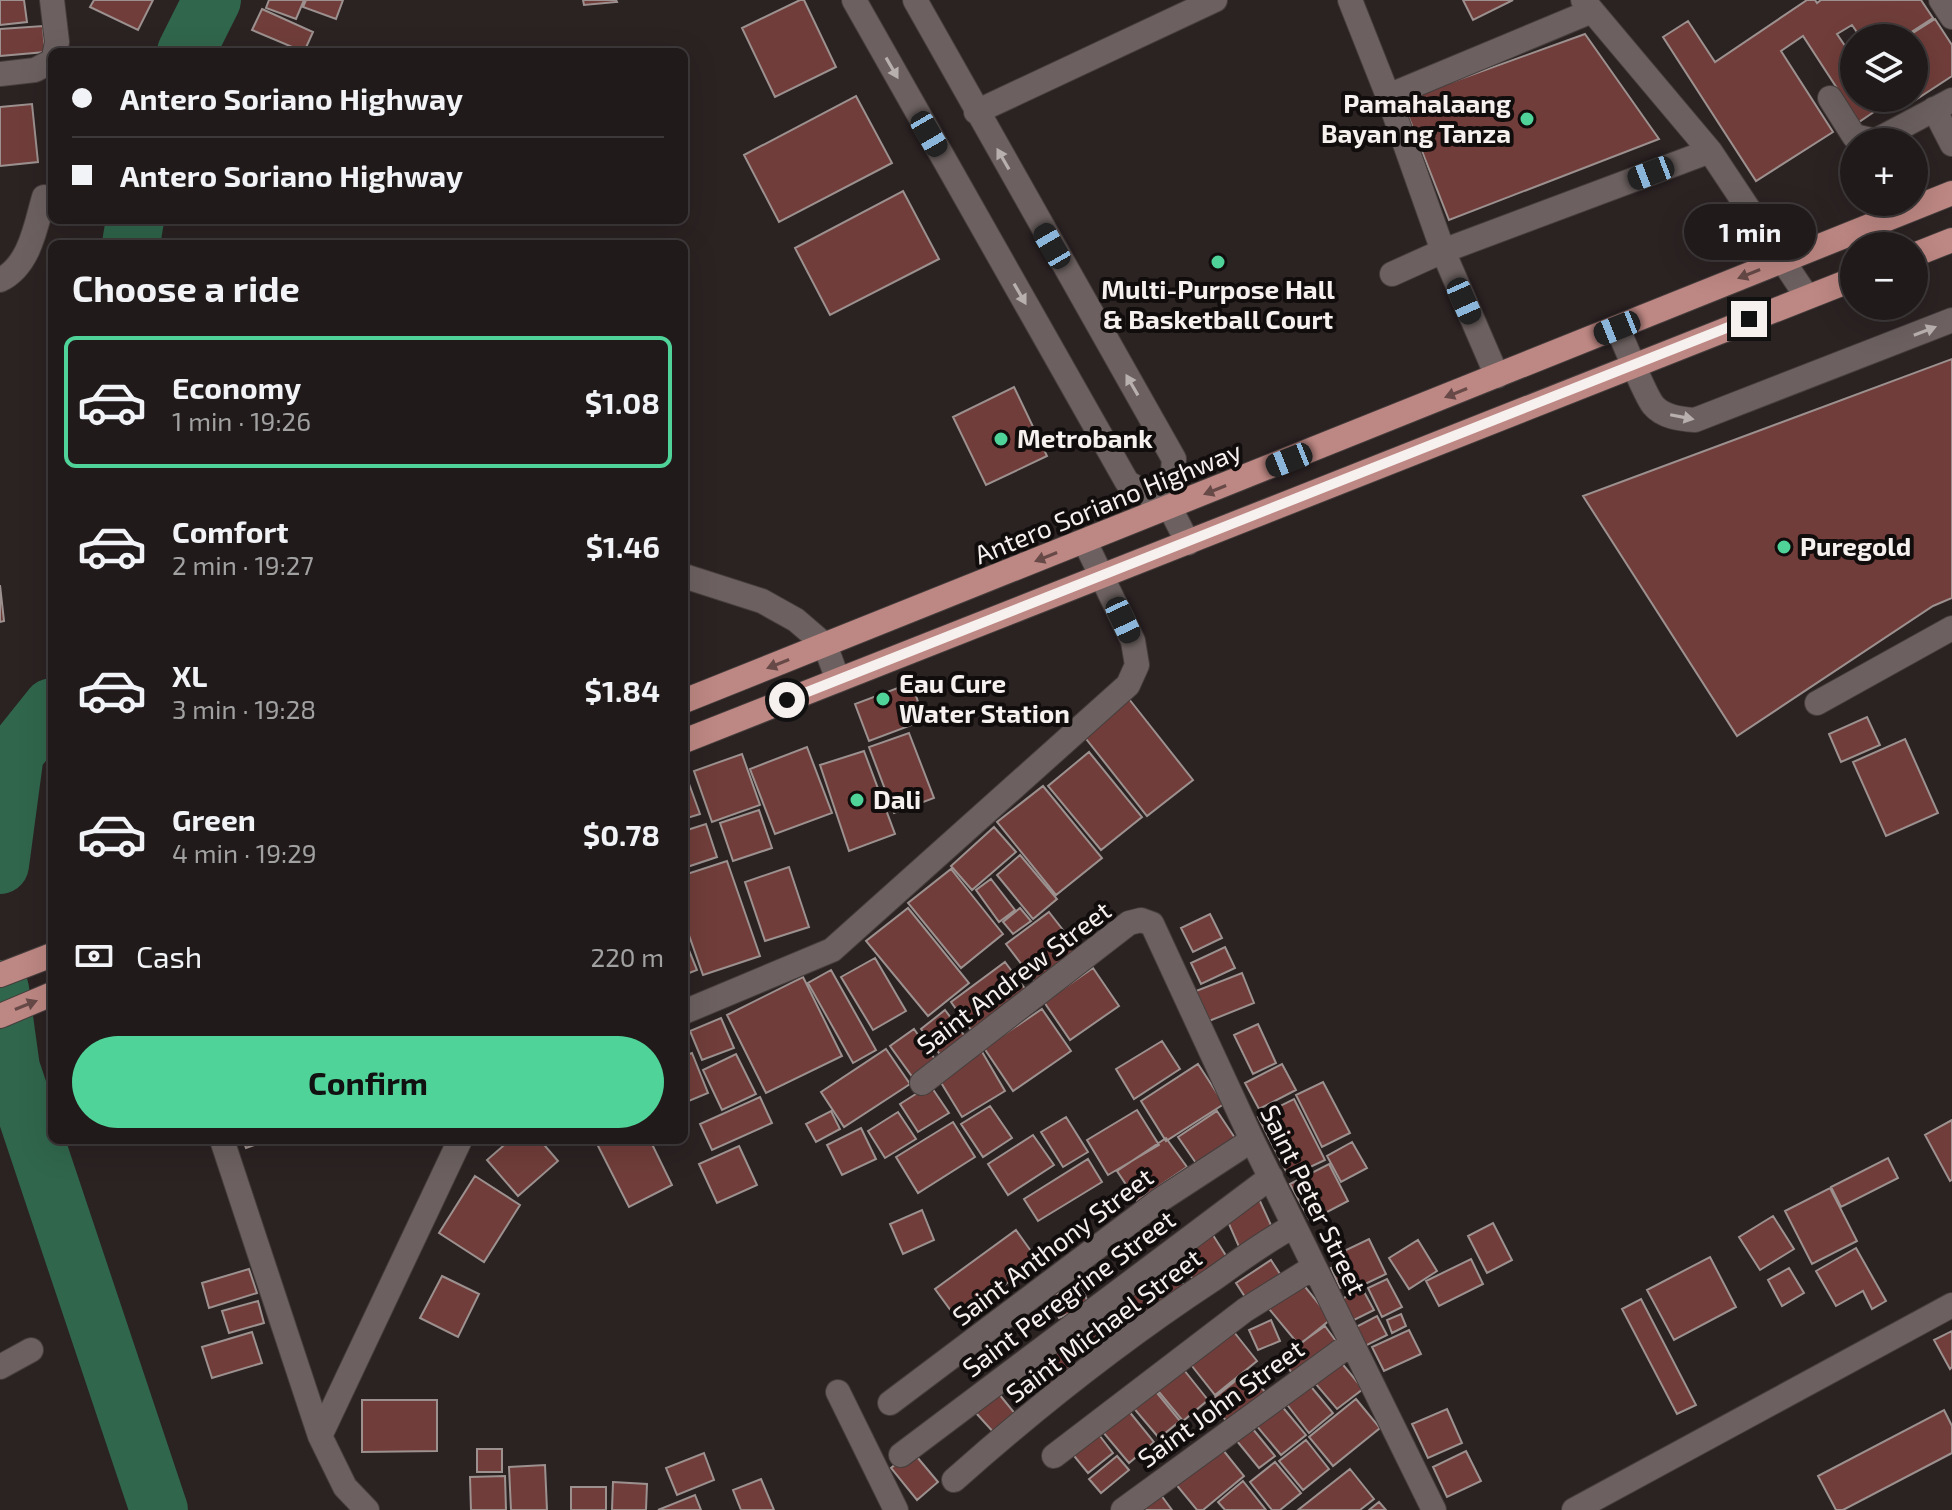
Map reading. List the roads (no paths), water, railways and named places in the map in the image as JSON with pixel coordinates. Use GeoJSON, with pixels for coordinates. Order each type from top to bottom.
{"type":"FeatureCollection","features":[{"type":"Feature","properties":{"kind":"main road","name":"Antero Soriano Highway"},"geometry":{"type":"LineString","coordinates":[[688,699],[1952,193]]}},
{"type":"Feature","properties":{"kind":"main road"},"geometry":{"type":"LineString","coordinates":[[1928,249],[1952,240]]}},
{"type":"Feature","properties":{"kind":"main road"},"geometry":{"type":"LineString","coordinates":[[688,739],[1840,284]]}},
{"type":"Feature","properties":{"kind":"main road"},"geometry":{"type":"LineString","coordinates":[[0,975],[48,957]]}},
{"type":"Feature","properties":{"kind":"main road"},"geometry":{"type":"LineString","coordinates":[[0,1016],[48,996]]}},
{"type":"Feature","properties":{"kind":"street"},"geometry":{"type":"LineString","coordinates":[[52,0],[56,48]]}},
{"type":"Feature","properties":{"kind":"street"},"geometry":{"type":"LineString","coordinates":[[854,0],[1127,482],[1170,508],[1188,543]]}},
{"type":"Feature","properties":{"kind":"street"},"geometry":{"type":"LineString","coordinates":[[915,0],[1174,459],[1170,508]]}},
{"type":"Feature","properties":{"kind":"street"},"geometry":{"type":"LineString","coordinates":[[976,112],[1215,0]]}},
{"type":"Feature","properties":{"kind":"street"},"geometry":{"type":"LineString","coordinates":[[1350,0],[1443,251],[1497,376]]}},
{"type":"Feature","properties":{"kind":"street"},"geometry":{"type":"LineString","coordinates":[[1941,0],[1952,17]]}},
{"type":"Feature","properties":{"kind":"street"},"geometry":{"type":"LineString","coordinates":[[1388,96],[1588,6],[1710,151],[1807,297]]}},
{"type":"Feature","properties":{"kind":"street"},"geometry":{"type":"LineString","coordinates":[[0,74],[35,70],[48,63]]}},
{"type":"Feature","properties":{"kind":"street"},"geometry":{"type":"LineString","coordinates":[[1830,98],[1854,136],[1875,141],[1943,104],[1952,144]]}},
{"type":"Feature","properties":{"kind":"street"},"geometry":{"type":"LineString","coordinates":[[1392,274],[1443,251],[1710,151]]}},
{"type":"Feature","properties":{"kind":"street"},"geometry":{"type":"LineString","coordinates":[[0,280],[20,264],[31,242],[44,197]]}},
{"type":"Feature","properties":{"kind":"street"},"geometry":{"type":"LineString","coordinates":[[1617,328],[1653,404],[1679,419],[1695,420],[1952,320]]}},
{"type":"Feature","properties":{"kind":"street"},"geometry":{"type":"LineString","coordinates":[[688,1010],[832,950],[1128,685],[1137,665],[1133,641],[1085,542]]}},
{"type":"Feature","properties":{"kind":"street"},"geometry":{"type":"LineString","coordinates":[[688,577],[762,601],[796,620],[825,645],[838,680]]}},
{"type":"Feature","properties":{"kind":"street"},"geometry":{"type":"LineString","coordinates":[[1817,703],[1952,628]]}},
{"type":"Feature","properties":{"kind":"street","name":"Saint Andrew Street"},"geometry":{"type":"LineString","coordinates":[[922,1083],[1083,957],[1129,923],[1141,920]]}},
{"type":"Feature","properties":{"kind":"street","name":"Saint Peter Street"},"geometry":{"type":"LineString","coordinates":[[1141,920],[1152,924],[1252,1140],[1434,1510]]}},
{"type":"Feature","properties":{"kind":"street","name":"Saint Anthony Street"},"geometry":{"type":"LineString","coordinates":[[890,1403],[1160,1200],[1252,1140]]}},
{"type":"Feature","properties":{"kind":"street"},"geometry":{"type":"LineString","coordinates":[[223,1144],[320,1436],[345,1487],[367,1510]]}},
{"type":"Feature","properties":{"kind":"street"},"geometry":{"type":"LineString","coordinates":[[320,1436],[458,1144]]}},
{"type":"Feature","properties":{"kind":"street","name":"Saint Peregrine Street"},"geometry":{"type":"LineString","coordinates":[[901,1455],[1271,1177]]}},
{"type":"Feature","properties":{"kind":"street","name":"Saint Michael Street"},"geometry":{"type":"LineString","coordinates":[[954,1480],[1051,1397],[1135,1333],[1256,1248],[1294,1226]]}},
{"type":"Feature","properties":{"kind":"street"},"geometry":{"type":"LineString","coordinates":[[1054,1456],[1245,1310],[1314,1267]]}},
{"type":"Feature","properties":{"kind":"street"},"geometry":{"type":"LineString","coordinates":[[1574,1510],[1952,1305]]}},
{"type":"Feature","properties":{"kind":"street","name":"Saint John Street"},"geometry":{"type":"LineString","coordinates":[[1123,1510],[1352,1343]]}},
{"type":"Feature","properties":{"kind":"street"},"geometry":{"type":"LineString","coordinates":[[0,1367],[31,1350]]}},
{"type":"Feature","properties":{"kind":"street"},"geometry":{"type":"LineString","coordinates":[[838,1392],[896,1510]]}},
{"type":"Feature","properties":{"kind":"waterway"},"geometry":{"type":"LineString","coordinates":[[188,48],[212,0]]}},
{"type":"Feature","properties":{"kind":"waterway"},"geometry":{"type":"LineString","coordinates":[[132,240],[134,224]]}},
{"type":"Feature","properties":{"kind":"waterway"},"geometry":{"type":"LineString","coordinates":[[0,865],[15,753],[48,712]]}},
{"type":"Feature","properties":{"kind":"waterway"},"geometry":{"type":"LineString","coordinates":[[0,989],[11,1068],[159,1510]]}},
{"type":"Feature","properties":{"kind":"place","name":"Pamahalaang Bayan ng Tanza"},"geometry":{"type":"Point","coordinates":[1527,119]}},
{"type":"Feature","properties":{"kind":"place","name":"Multi-Purpose Hall & Basketball Court"},"geometry":{"type":"Point","coordinates":[1218,262]}},
{"type":"Feature","properties":{"kind":"place","name":"Metrobank"},"geometry":{"type":"Point","coordinates":[1001,439]}},
{"type":"Feature","properties":{"kind":"place","name":"Puregold"},"geometry":{"type":"Point","coordinates":[1784,547]}},
{"type":"Feature","properties":{"kind":"place","name":"Eau Cure Water Station"},"geometry":{"type":"Point","coordinates":[883,699]}},
{"type":"Feature","properties":{"kind":"place","name":"Dali"},"geometry":{"type":"Point","coordinates":[857,800]}}]}
